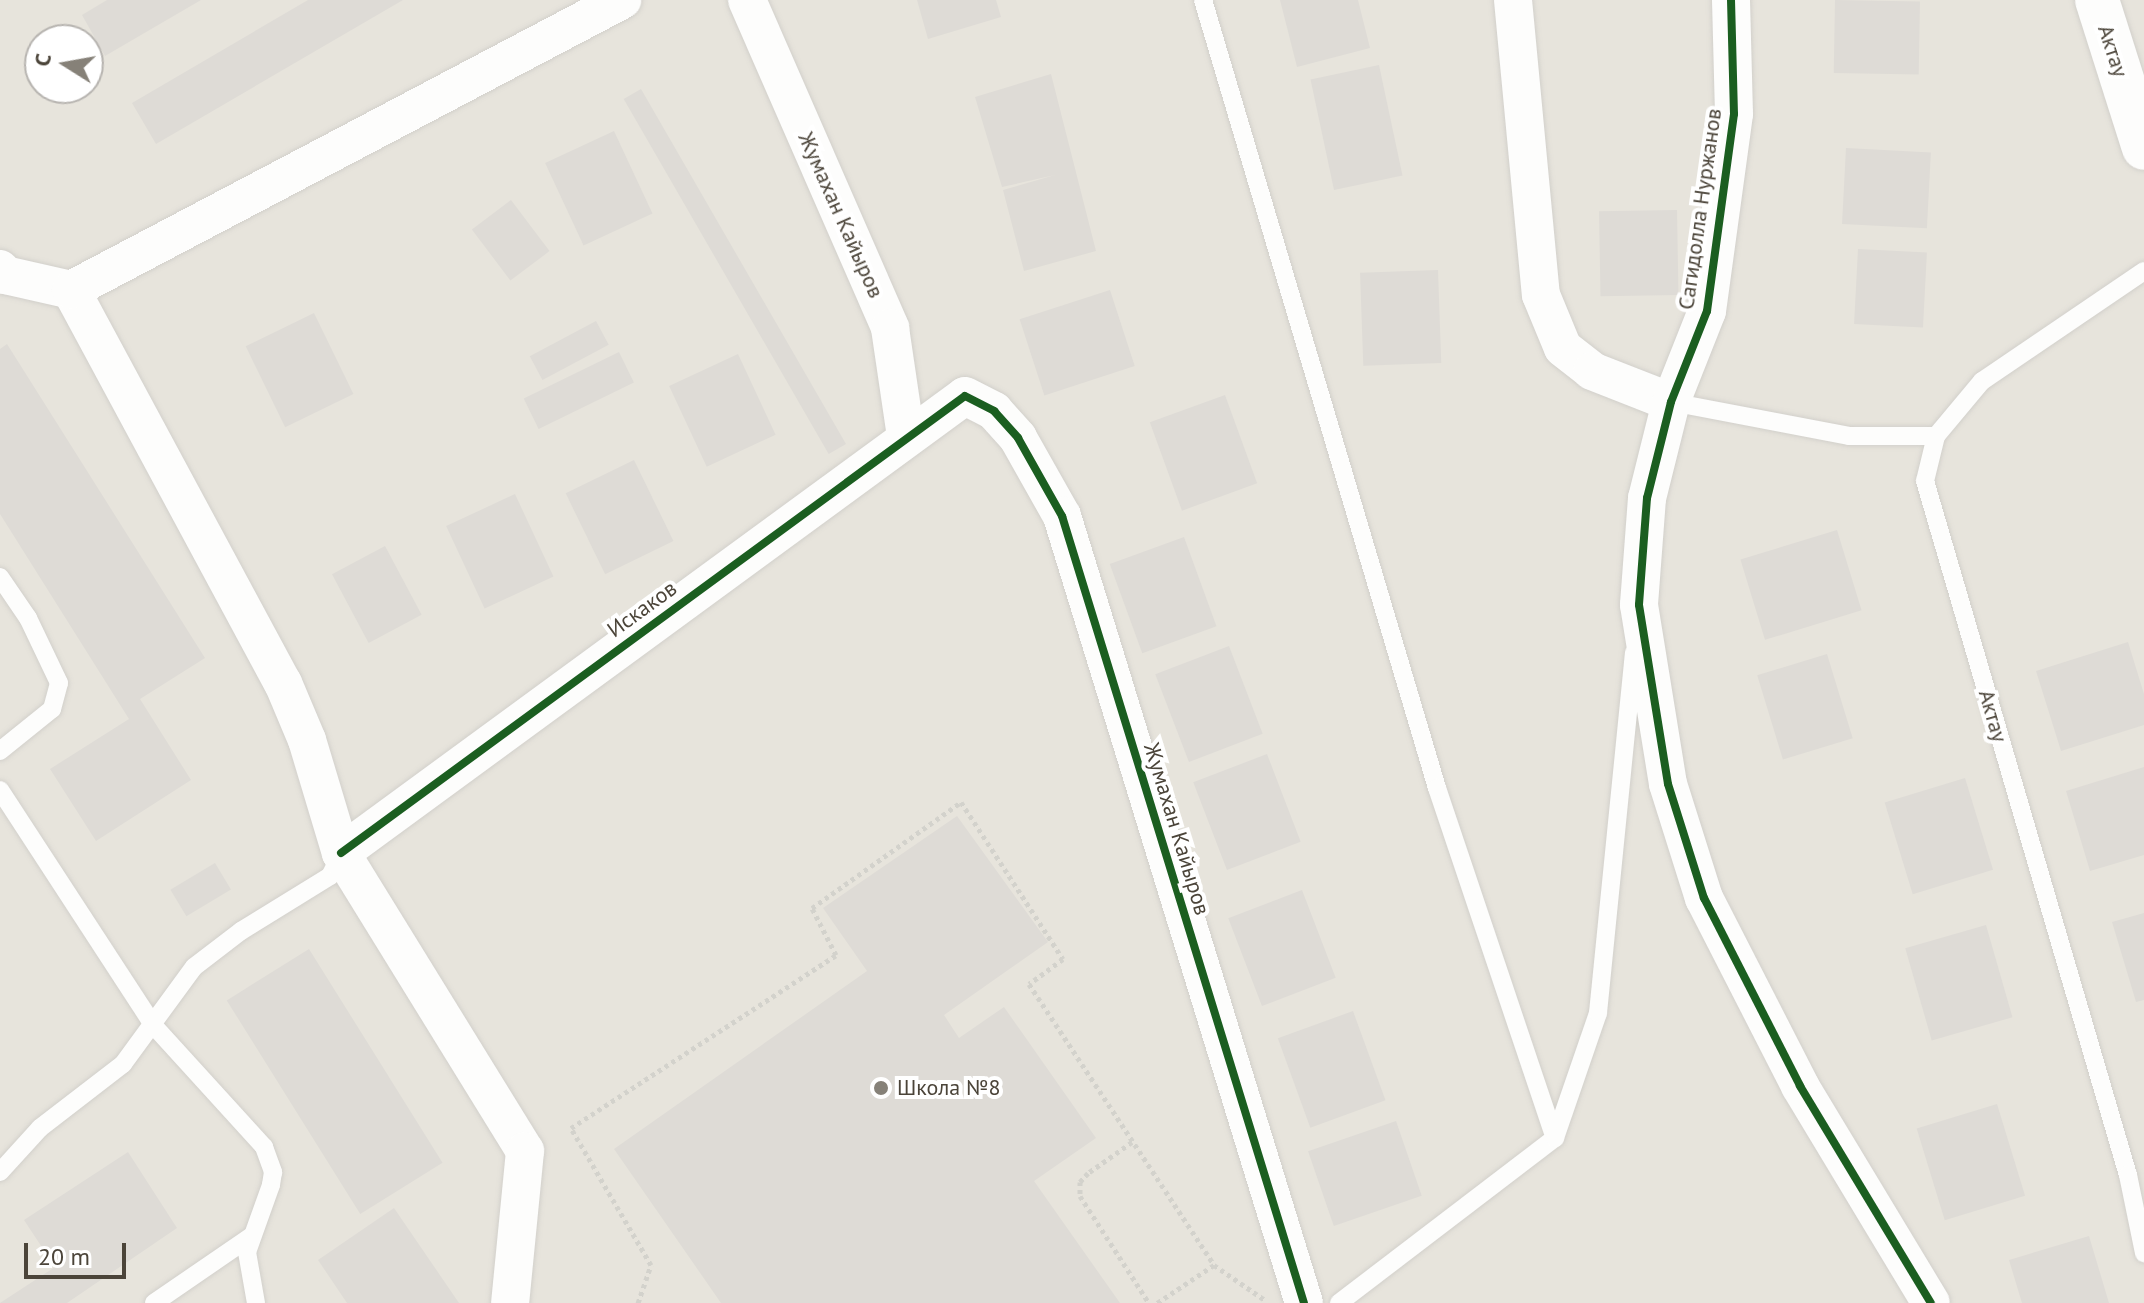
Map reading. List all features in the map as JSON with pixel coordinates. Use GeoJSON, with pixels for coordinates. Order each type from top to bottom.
{"type":"FeatureCollection","features":[{"type":"Feature","properties":{"kind":"street"},"geometry":{"type":"LineString","coordinates":[[0,269],[5,275],[71,290],[578,10],[622,0]]}},
{"type":"Feature","properties":{"kind":"street","name":"Жумахан Кайыров"},"geometry":{"type":"LineString","coordinates":[[747,0],[890,328],[906,437]]}},
{"type":"Feature","properties":{"kind":"street"},"geometry":{"type":"LineString","coordinates":[[1513,0],[1541,295],[1563,348],[1592,371],[1671,402]]}},
{"type":"Feature","properties":{"kind":"street","name":"Сагидолла Нуржанов"},"geometry":{"type":"LineString","coordinates":[[1731,0],[1734,114],[1707,311],[1671,402],[1647,498],[1639,605],[1668,784],[1704,898],[1800,1086],[1931,1303]]}},
{"type":"Feature","properties":{"kind":"street","name":"Актау"},"geometry":{"type":"LineString","coordinates":[[2097,0],[2144,148]]}},
{"type":"Feature","properties":{"kind":"street"},"geometry":{"type":"LineString","coordinates":[[71,290],[283,683],[307,740],[341,853],[525,1151],[510,1303]]}},
{"type":"Feature","properties":{"kind":"street","name":"Жумахан Кайыров"},"geometry":{"type":"LineString","coordinates":[[965,396],[994,411],[1018,438],[1062,516],[1304,1303]]}},
{"type":"Feature","properties":{"kind":"street","name":"Искаков"},"geometry":{"type":"LineString","coordinates":[[341,853],[965,396]]}},
{"type":"Feature","properties":{"kind":"lane"},"geometry":{"type":"LineString","coordinates":[[1203,0],[1437,788],[1555,1138]]}},
{"type":"Feature","properties":{"kind":"lane","name":"Актау"},"geometry":{"type":"LineString","coordinates":[[2144,271],[1982,381],[1936,436],[1925,481],[2136,1172],[2144,1253]]}},
{"type":"Feature","properties":{"kind":"lane"},"geometry":{"type":"LineString","coordinates":[[1671,402],[1849,436],[1936,436]]}},
{"type":"Feature","properties":{"kind":"lane"},"geometry":{"type":"LineString","coordinates":[[0,577],[28,618],[59,683],[52,709],[0,751]]}},
{"type":"Feature","properties":{"kind":"lane"},"geometry":{"type":"LineString","coordinates":[[1339,1303],[1555,1138],[1598,1013],[1639,605]]}},
{"type":"Feature","properties":{"kind":"lane"},"geometry":{"type":"LineString","coordinates":[[0,790],[154,1026],[264,1147],[273,1172],[271,1185],[250,1237],[249,1283],[256,1303]]}},
{"type":"Feature","properties":{"kind":"lane"},"geometry":{"type":"LineString","coordinates":[[0,1172],[40,1128],[123,1064],[154,1026],[194,967],[330,876],[341,853]]}},
{"type":"Feature","properties":{"kind":"lane"},"geometry":{"type":"LineString","coordinates":[[154,1303],[250,1237]]}},
{"type":"Feature","properties":{"kind":"path"},"geometry":{"type":"LineString","coordinates":[[638,1303],[651,1265],[571,1128],[836,955],[812,908],[961,802],[1063,959],[1029,984],[1214,1265],[1272,1303]]}},
{"type":"Feature","properties":{"kind":"path"},"geometry":{"type":"LineString","coordinates":[[1133,1142],[1088,1173],[1080,1182],[1080,1196],[1149,1303]]}},
{"type":"Feature","properties":{"kind":"path"},"geometry":{"type":"LineString","coordinates":[[1157,1303],[1214,1265]]}},
{"type":"Feature","properties":{"kind":"shaded area"},"geometry":{"type":"Polygon","coordinates":[[[0,0],[2144,0],[2144,1303],[0,1303],[0,0]]]}},
{"type":"Feature","properties":{"kind":"building"},"geometry":{"type":"Polygon","coordinates":[[[107,0],[201,0],[105,56],[104,24],[87,24],[82,15],[107,0]]]}},
{"type":"Feature","properties":{"kind":"building"},"geometry":{"type":"Polygon","coordinates":[[[308,0],[403,0],[156,144],[132,103],[308,0]]]}},
{"type":"Feature","properties":{"kind":"building"},"geometry":{"type":"Polygon","coordinates":[[[917,0],[996,0],[1001,17],[928,39],[917,0]]]}},
{"type":"Feature","properties":{"kind":"building"},"geometry":{"type":"Polygon","coordinates":[[[1280,0],[1358,0],[1370,48],[1297,67],[1280,0]]]}},
{"type":"Feature","properties":{"kind":"building"},"geometry":{"type":"Polygon","coordinates":[[[1835,0],[1920,1],[1919,74],[1834,73],[1835,0]]]}},
{"type":"Feature","properties":{"kind":"building"},"geometry":{"type":"Polygon","coordinates":[[[1379,65],[1402,176],[1334,190],[1311,80],[1379,65]]]}},
{"type":"Feature","properties":{"kind":"building"},"geometry":{"type":"Polygon","coordinates":[[[1051,74],[1096,251],[1024,271],[1003,190],[1055,175],[1002,187],[975,97],[1051,74]]]}},
{"type":"Feature","properties":{"kind":"building"},"geometry":{"type":"Polygon","coordinates":[[[641,89],[846,444],[829,454],[624,99],[641,89]]]}},
{"type":"Feature","properties":{"kind":"building"},"geometry":{"type":"Polygon","coordinates":[[[614,131],[652,213],[584,246],[545,163],[614,131]]]}},
{"type":"Feature","properties":{"kind":"building"},"geometry":{"type":"Polygon","coordinates":[[[1846,148],[1931,152],[1927,228],[1842,224],[1846,148]]]}},
{"type":"Feature","properties":{"kind":"building"},"geometry":{"type":"Polygon","coordinates":[[[511,200],[550,251],[510,281],[472,229],[511,200]]]}},
{"type":"Feature","properties":{"kind":"building"},"geometry":{"type":"Polygon","coordinates":[[[1677,210],[1678,295],[1600,296],[1599,211],[1677,210]]]}},
{"type":"Feature","properties":{"kind":"building"},"geometry":{"type":"Polygon","coordinates":[[[1858,249],[1927,253],[1923,328],[1854,324],[1858,249]]]}},
{"type":"Feature","properties":{"kind":"building"},"geometry":{"type":"Polygon","coordinates":[[[1438,270],[1441,363],[1363,366],[1360,273],[1438,270]]]}},
{"type":"Feature","properties":{"kind":"building"},"geometry":{"type":"Polygon","coordinates":[[[1110,290],[1135,366],[1044,395],[1020,319],[1110,290]]]}},
{"type":"Feature","properties":{"kind":"building"},"geometry":{"type":"Polygon","coordinates":[[[314,313],[353,394],[285,427],[246,346],[314,313]]]}},
{"type":"Feature","properties":{"kind":"building"},"geometry":{"type":"Polygon","coordinates":[[[596,321],[609,345],[542,380],[530,356],[596,321]]]}},
{"type":"Feature","properties":{"kind":"building"},"geometry":{"type":"Polygon","coordinates":[[[7,344],[205,658],[140,699],[191,780],[96,841],[50,769],[129,719],[0,514],[0,349],[7,344]]]}},
{"type":"Feature","properties":{"kind":"building"},"geometry":{"type":"Polygon","coordinates":[[[619,352],[634,383],[539,429],[524,398],[619,352]]]}},
{"type":"Feature","properties":{"kind":"building"},"geometry":{"type":"Polygon","coordinates":[[[738,354],[776,435],[707,467],[669,386],[738,354]]]}},
{"type":"Feature","properties":{"kind":"building"},"geometry":{"type":"Polygon","coordinates":[[[1225,395],[1257,483],[1182,511],[1150,422],[1225,395]]]}},
{"type":"Feature","properties":{"kind":"building"},"geometry":{"type":"Polygon","coordinates":[[[634,460],[673,541],[605,574],[566,493],[634,460]]]}},
{"type":"Feature","properties":{"kind":"building"},"geometry":{"type":"Polygon","coordinates":[[[515,494],[553,576],[485,609],[446,526],[515,494]]]}},
{"type":"Feature","properties":{"kind":"building"},"geometry":{"type":"Polygon","coordinates":[[[1837,530],[1862,610],[1765,640],[1740,560],[1837,530]]]}},
{"type":"Feature","properties":{"kind":"building"},"geometry":{"type":"Polygon","coordinates":[[[1184,537],[1216,626],[1142,653],[1110,564],[1184,537]]]}},
{"type":"Feature","properties":{"kind":"building"},"geometry":{"type":"Polygon","coordinates":[[[385,546],[422,615],[369,643],[332,574],[385,546]]]}},
{"type":"Feature","properties":{"kind":"building"},"geometry":{"type":"Polygon","coordinates":[[[2128,642],[2144,694],[2144,725],[2061,751],[2036,671],[2128,642]]]}},
{"type":"Feature","properties":{"kind":"building"},"geometry":{"type":"Polygon","coordinates":[[[1229,646],[1263,734],[1189,762],[1155,674],[1229,646]]]}},
{"type":"Feature","properties":{"kind":"building"},"geometry":{"type":"Polygon","coordinates":[[[1827,654],[1853,738],[1783,759],[1757,675],[1827,654]]]}},
{"type":"Feature","properties":{"kind":"building"},"geometry":{"type":"Polygon","coordinates":[[[1267,754],[1301,842],[1227,870],[1193,782],[1267,754]]]}},
{"type":"Feature","properties":{"kind":"building"},"geometry":{"type":"Polygon","coordinates":[[[2144,767],[2144,855],[2090,871],[2066,791],[2144,767]]]}},
{"type":"Feature","properties":{"kind":"building"},"geometry":{"type":"Polygon","coordinates":[[[1965,778],[1993,870],[1913,894],[1885,803],[1965,778]]]}},
{"type":"Feature","properties":{"kind":"building","name":"Школа №8"},"geometry":{"type":"Polygon","coordinates":[[[957,816],[1048,942],[944,1015],[959,1038],[1004,1007],[1096,1138],[1034,1181],[1120,1303],[721,1303],[614,1149],[867,971],[823,908],[957,816]]]}},
{"type":"Feature","properties":{"kind":"building"},"geometry":{"type":"Polygon","coordinates":[[[215,863],[231,890],[186,916],[170,890],[215,863]]]}},
{"type":"Feature","properties":{"kind":"building"},"geometry":{"type":"Polygon","coordinates":[[[1302,890],[1336,978],[1262,1006],[1228,918],[1302,890]]]}},
{"type":"Feature","properties":{"kind":"building"},"geometry":{"type":"Polygon","coordinates":[[[2144,913],[2144,1000],[2136,1002],[2112,922],[2144,913]]]}},
{"type":"Feature","properties":{"kind":"building"},"geometry":{"type":"Polygon","coordinates":[[[1986,925],[2012,1017],[1932,1040],[1905,948],[1986,925]]]}},
{"type":"Feature","properties":{"kind":"building"},"geometry":{"type":"Polygon","coordinates":[[[309,949],[443,1163],[360,1214],[227,1000],[309,949]]]}},
{"type":"Feature","properties":{"kind":"building"},"geometry":{"type":"Polygon","coordinates":[[[1353,1011],[1385,1100],[1310,1128],[1278,1038],[1353,1011]]]}},
{"type":"Feature","properties":{"kind":"building"},"geometry":{"type":"Polygon","coordinates":[[[1997,1104],[2025,1196],[1945,1220],[1917,1129],[1997,1104]]]}},
{"type":"Feature","properties":{"kind":"building"},"geometry":{"type":"Polygon","coordinates":[[[1396,1121],[1422,1196],[1334,1226],[1308,1151],[1396,1121]]]}},
{"type":"Feature","properties":{"kind":"building"},"geometry":{"type":"Polygon","coordinates":[[[128,1152],[177,1228],[67,1303],[0,1303],[55,1267],[24,1220],[128,1152]]]}},
{"type":"Feature","properties":{"kind":"building"},"geometry":{"type":"Polygon","coordinates":[[[394,1208],[459,1303],[347,1303],[318,1260],[394,1208]]]}},
{"type":"Feature","properties":{"kind":"building"},"geometry":{"type":"Polygon","coordinates":[[[2089,1236],[2109,1303],[2022,1303],[2009,1260],[2089,1236]]]}},
{"type":"Feature","properties":{"kind":"cycle path"},"geometry":{"type":"LineString","coordinates":[[1731,0],[1734,114],[1707,311],[1671,402],[1647,498],[1639,605],[1668,784],[1704,898],[1800,1086],[1931,1303]]}},
{"type":"Feature","properties":{"kind":"cycle path"},"geometry":{"type":"LineString","coordinates":[[341,853],[965,396],[994,411],[1018,438],[1062,516],[1304,1303]]}},
{"type":"Feature","properties":{"kind":"place","name":"Школа №8"},"geometry":{"type":"Point","coordinates":[881,1088]}}]}
